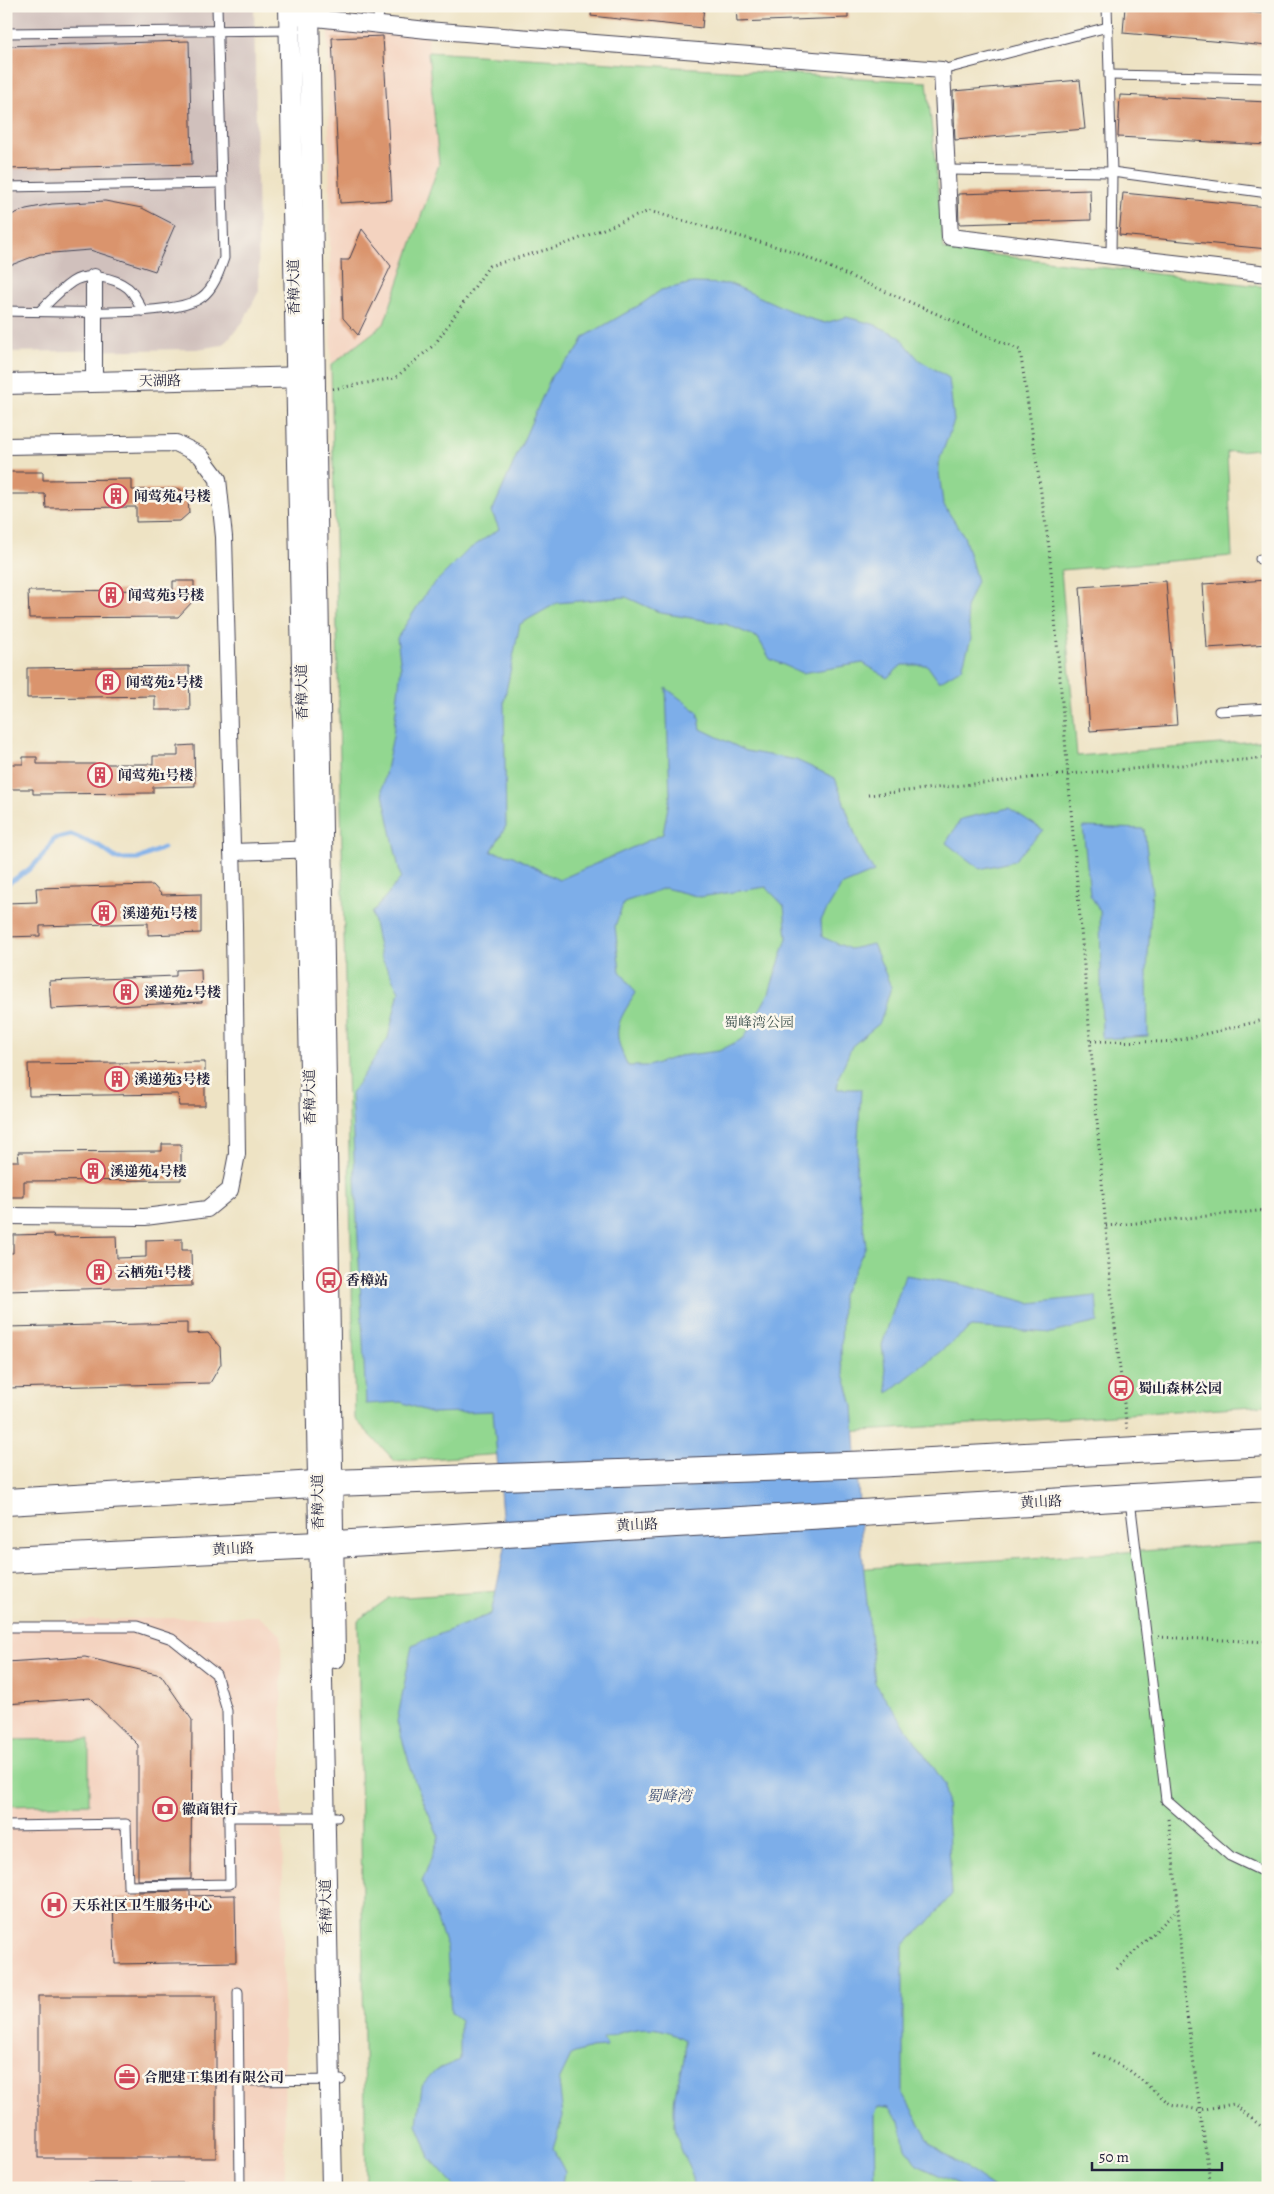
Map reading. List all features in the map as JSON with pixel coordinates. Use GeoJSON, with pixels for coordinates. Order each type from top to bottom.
{"type":"FeatureCollection","features":[{"type":"Feature","properties":{"kind":"main road"},"geometry":{"type":"LineString","coordinates":[[6,1502],[325,1484],[874,1464],[1268,1442]]}},
{"type":"Feature","properties":{"kind":"main road","name":"黄山路"},"geometry":{"type":"LineString","coordinates":[[6,1560],[326,1545],[1268,1490]]}},
{"type":"Feature","properties":{"kind":"street"},"geometry":{"type":"LineString","coordinates":[[299,17],[377,25],[942,70],[950,237],[1268,274]]}},
{"type":"Feature","properties":{"kind":"street","name":"香樟大道"},"geometry":{"type":"LineString","coordinates":[[299,17],[308,382],[335,2080],[341,2188]]}},
{"type":"Feature","properties":{"kind":"street"},"geometry":{"type":"LineString","coordinates":[[94,277],[94,382]]}},
{"type":"Feature","properties":{"kind":"street","name":"天湖路"},"geometry":{"type":"LineString","coordinates":[[6,384],[308,382]]}},
{"type":"Feature","properties":{"kind":"street"},"geometry":{"type":"LineString","coordinates":[[6,446],[176,443],[200,455],[218,479],[224,537],[237,1154],[230,1190],[207,1209],[145,1217],[6,1216]]}},
{"type":"Feature","properties":{"kind":"street"},"geometry":{"type":"LineString","coordinates":[[232,852],[314,850]]}},
{"type":"Feature","properties":{"kind":"street","name":"香樟大道"},"geometry":{"type":"LineString","coordinates":[[332,2188],[335,2080]]}},
{"type":"Feature","properties":{"kind":"lane"},"geometry":{"type":"LineString","coordinates":[[6,311],[94,312],[163,310],[202,298],[217,278],[224,258],[217,6]]}},
{"type":"Feature","properties":{"kind":"lane"},"geometry":{"type":"LineString","coordinates":[[377,25],[380,6]]}},
{"type":"Feature","properties":{"kind":"lane"},"geometry":{"type":"LineString","coordinates":[[1107,6],[1112,172],[1111,256]]}},
{"type":"Feature","properties":{"kind":"lane"},"geometry":{"type":"LineString","coordinates":[[6,34],[218,30],[299,17]]}},
{"type":"Feature","properties":{"kind":"lane"},"geometry":{"type":"LineString","coordinates":[[942,70],[1108,27]]}},
{"type":"Feature","properties":{"kind":"lane"},"geometry":{"type":"LineString","coordinates":[[1109,74],[1268,78]]}},
{"type":"Feature","properties":{"kind":"lane"},"geometry":{"type":"LineString","coordinates":[[947,170],[1112,172],[1268,193]]}},
{"type":"Feature","properties":{"kind":"lane"},"geometry":{"type":"LineString","coordinates":[[6,187],[222,183]]}},
{"type":"Feature","properties":{"kind":"lane"},"geometry":{"type":"LineString","coordinates":[[40,311],[58,292],[74,280],[94,277],[112,279],[129,288],[143,311]]}},
{"type":"Feature","properties":{"kind":"lane"},"geometry":{"type":"LineString","coordinates":[[1219,711],[1268,708]]}},
{"type":"Feature","properties":{"kind":"lane"},"geometry":{"type":"LineString","coordinates":[[1130,1497],[1166,1800],[1230,1856],[1268,1874]]}},
{"type":"Feature","properties":{"kind":"lane"},"geometry":{"type":"LineString","coordinates":[[6,1627],[136,1627],[172,1639],[216,1674],[227,1711],[230,1884],[128,1886],[126,1824],[6,1826]]}},
{"type":"Feature","properties":{"kind":"lane"},"geometry":{"type":"LineString","coordinates":[[229,1817],[331,1817]]}},
{"type":"Feature","properties":{"kind":"lane"},"geometry":{"type":"LineString","coordinates":[[90,2188],[240,2188],[238,1992]]}},
{"type":"Feature","properties":{"kind":"lane"},"geometry":{"type":"LineString","coordinates":[[239,2080],[335,2080]]}},
{"type":"Feature","properties":{"kind":"path"},"geometry":{"type":"LineString","coordinates":[[308,382],[395,378],[434,344],[489,266],[563,245],[649,212],[792,251],[1020,350],[1049,547],[1106,1226],[1130,1450]]}},
{"type":"Feature","properties":{"kind":"path"},"geometry":{"type":"LineString","coordinates":[[868,795],[1069,774],[1268,758]]}},
{"type":"Feature","properties":{"kind":"path"},"geometry":{"type":"LineString","coordinates":[[1091,1041],[1171,1042],[1268,1019]]}},
{"type":"Feature","properties":{"kind":"path"},"geometry":{"type":"LineString","coordinates":[[1106,1226],[1268,1210]]}},
{"type":"Feature","properties":{"kind":"path"},"geometry":{"type":"LineString","coordinates":[[1147,1637],[1268,1642]]}},
{"type":"Feature","properties":{"kind":"path"},"geometry":{"type":"LineString","coordinates":[[1166,1800],[1178,1909],[1183,1987],[1211,2188]]}},
{"type":"Feature","properties":{"kind":"path"},"geometry":{"type":"LineString","coordinates":[[1117,1969],[1178,1909]]}},
{"type":"Feature","properties":{"kind":"path"},"geometry":{"type":"LineString","coordinates":[[1094,2053],[1129,2070],[1170,2104],[1199,2110],[1234,2104],[1268,2132]]}},
{"type":"Feature","properties":{"kind":"path"},"geometry":{"type":"LineString","coordinates":[[532,2188],[590,2186]]}},
{"type":"Feature","properties":{"kind":"shaded area"},"geometry":{"type":"Polygon","coordinates":[[[6,6],[254,6],[259,291],[243,322],[223,345],[197,349],[6,352],[6,6]]]}},
{"type":"Feature","properties":{"kind":"shaded area"},"geometry":{"type":"Polygon","coordinates":[[[328,20],[427,30],[439,163],[384,324],[331,365],[328,20]]]}},
{"type":"Feature","properties":{"kind":"shaded area"},"geometry":{"type":"Polygon","coordinates":[[[258,1616],[281,1635],[285,2188],[6,2188],[6,1622],[258,1616]]]}},
{"type":"Feature","properties":{"kind":"green space","name":"蜀峰湾公园"},"geometry":{"type":"Polygon","coordinates":[[[428,52],[927,82],[944,249],[1268,287],[1268,448],[1227,452],[1232,556],[1061,570],[1077,756],[1268,740],[1268,1405],[395,1461],[355,1419],[331,365],[384,324],[439,164],[428,52]]]}},
{"type":"Feature","properties":{"kind":"green space"},"geometry":{"type":"Polygon","coordinates":[[[1268,1543],[1268,2188],[366,2188],[358,1620],[389,1598],[1268,1543]]]}},
{"type":"Feature","properties":{"kind":"green space"},"geometry":{"type":"Polygon","coordinates":[[[89,1739],[89,1804],[6,1806],[6,1740],[89,1739]]]}},
{"type":"Feature","properties":{"kind":"water","name":"蜀峰湾"},"geometry":{"type":"Polygon","coordinates":[[[693,283],[731,284],[804,317],[825,323],[846,317],[873,324],[899,336],[919,360],[949,378],[954,421],[938,464],[943,504],[964,536],[977,581],[966,608],[971,639],[962,668],[939,682],[927,665],[902,665],[887,678],[863,663],[802,673],[770,659],[758,638],[726,624],[661,613],[626,597],[557,603],[520,624],[504,701],[506,826],[491,852],[511,855],[559,880],[663,834],[670,795],[666,688],[698,712],[701,729],[746,751],[796,760],[835,778],[859,845],[874,872],[841,886],[821,920],[822,937],[850,949],[873,944],[891,987],[880,1023],[852,1046],[839,1076],[837,1089],[861,1089],[856,1173],[866,1246],[842,1295],[841,1363],[853,1405],[862,1552],[875,1683],[945,1784],[952,1894],[926,1925],[903,1945],[903,2094],[932,2145],[994,2188],[967,2188],[917,2165],[906,2148],[900,2121],[888,2108],[878,2107],[874,2116],[875,2188],[694,2188],[692,2173],[678,2141],[674,2120],[674,2100],[684,2057],[685,2040],[675,2034],[655,2029],[635,2029],[625,2032],[603,2039],[607,2047],[591,2048],[572,2054],[559,2081],[563,2116],[553,2149],[565,2172],[562,2188],[457,2188],[430,2158],[417,2124],[422,2086],[436,2070],[460,2060],[460,2020],[451,2013],[447,1947],[422,1882],[439,1837],[415,1782],[397,1722],[412,1645],[491,1614],[505,1548],[493,1411],[432,1413],[401,1402],[366,1404],[351,1094],[388,1038],[399,991],[381,957],[372,913],[401,878],[382,789],[393,736],[401,668],[397,638],[428,590],[468,550],[499,529],[492,512],[552,375],[577,351],[584,337],[643,303],[661,290],[693,283]],[[766,887],[700,897],[665,888],[624,902],[615,926],[620,971],[636,993],[620,1020],[618,1028],[619,1044],[628,1066],[649,1066],[679,1056],[719,1051],[744,1038],[769,993],[787,938],[784,906],[766,887]]]}},
{"type":"Feature","properties":{"kind":"water"},"geometry":{"type":"Polygon","coordinates":[[[1009,808],[1043,830],[1014,861],[980,869],[946,843],[961,819],[1009,808]]]}},
{"type":"Feature","properties":{"kind":"water"},"geometry":{"type":"Polygon","coordinates":[[[1083,827],[1144,829],[1152,891],[1147,972],[1148,1036],[1102,1039],[1100,911],[1090,895],[1083,827]]]}},
{"type":"Feature","properties":{"kind":"water"},"geometry":{"type":"Polygon","coordinates":[[[905,1275],[960,1284],[1030,1303],[1096,1296],[1098,1322],[1051,1333],[971,1327],[888,1393],[882,1345],[905,1275]]]}},
{"type":"Feature","properties":{"kind":"building"},"geometry":{"type":"Polygon","coordinates":[[[592,6],[704,6],[702,28],[591,16],[592,6]]]}},
{"type":"Feature","properties":{"kind":"building"},"geometry":{"type":"Polygon","coordinates":[[[736,6],[848,6],[848,18],[737,22],[736,6]]]}},
{"type":"Feature","properties":{"kind":"building"},"geometry":{"type":"Polygon","coordinates":[[[1125,6],[1186,6],[1268,14],[1268,46],[1123,33],[1125,6]]]}},
{"type":"Feature","properties":{"kind":"building"},"geometry":{"type":"Polygon","coordinates":[[[383,36],[392,200],[340,203],[332,38],[383,36]]]}},
{"type":"Feature","properties":{"kind":"building"},"geometry":{"type":"Polygon","coordinates":[[[189,41],[192,164],[6,169],[6,46],[189,41]]]}},
{"type":"Feature","properties":{"kind":"building"},"geometry":{"type":"Polygon","coordinates":[[[1080,80],[1085,129],[955,140],[953,91],[1080,80]]]}},
{"type":"Feature","properties":{"kind":"building"},"geometry":{"type":"Polygon","coordinates":[[[1120,95],[1268,102],[1268,145],[1118,137],[1120,95]]]}},
{"type":"Feature","properties":{"kind":"building"},"geometry":{"type":"Polygon","coordinates":[[[1090,190],[1091,220],[959,224],[958,194],[1090,190]]]}},
{"type":"Feature","properties":{"kind":"building"},"geometry":{"type":"Polygon","coordinates":[[[1123,193],[1268,207],[1268,249],[1119,235],[1123,193]]]}},
{"type":"Feature","properties":{"kind":"building"},"geometry":{"type":"Polygon","coordinates":[[[105,201],[142,208],[175,225],[155,271],[90,250],[40,254],[6,267],[6,217],[26,209],[52,204],[105,201]]]}},
{"type":"Feature","properties":{"kind":"building"},"geometry":{"type":"Polygon","coordinates":[[[362,229],[391,266],[358,335],[343,318],[341,260],[349,260],[362,229]]]}},
{"type":"Feature","properties":{"kind":"building","name":"闻莺苑4号楼"},"geometry":{"type":"Polygon","coordinates":[[[6,472],[43,472],[43,480],[132,479],[132,490],[180,489],[188,497],[189,513],[180,521],[136,522],[136,507],[46,508],[45,494],[6,494],[6,472]]]}},
{"type":"Feature","properties":{"kind":"building"},"geometry":{"type":"Polygon","coordinates":[[[1268,580],[1268,644],[1207,648],[1203,584],[1268,580]]]}},
{"type":"Feature","properties":{"kind":"building","name":"闻莺苑3号楼"},"geometry":{"type":"Polygon","coordinates":[[[173,581],[194,581],[194,600],[178,617],[29,618],[28,591],[173,590],[173,581]]]}},
{"type":"Feature","properties":{"kind":"building"},"geometry":{"type":"Polygon","coordinates":[[[1166,581],[1177,725],[1090,731],[1080,587],[1166,581]]]}},
{"type":"Feature","properties":{"kind":"building","name":"闻莺苑2号楼"},"geometry":{"type":"Polygon","coordinates":[[[189,666],[190,710],[155,710],[155,696],[27,698],[27,668],[189,666]]]}},
{"type":"Feature","properties":{"kind":"building","name":"闻莺苑1号楼"},"geometry":{"type":"Polygon","coordinates":[[[194,745],[195,786],[153,787],[153,793],[33,794],[33,789],[6,789],[6,764],[23,764],[23,757],[37,757],[37,764],[153,764],[153,756],[178,756],[178,746],[194,745]]]}},
{"type":"Feature","properties":{"kind":"building","name":"溪递苑1号楼"},"geometry":{"type":"Polygon","coordinates":[[[153,885],[162,895],[201,894],[201,933],[148,935],[148,923],[40,926],[40,936],[6,937],[6,903],[37,902],[36,888],[153,885]]]}},
{"type":"Feature","properties":{"kind":"building","name":"溪递苑2号楼"},"geometry":{"type":"Polygon","coordinates":[[[201,969],[202,1002],[51,1009],[49,981],[176,976],[176,970],[201,969]]]}},
{"type":"Feature","properties":{"kind":"building","name":"溪递苑3号楼"},"geometry":{"type":"Polygon","coordinates":[[[205,1062],[205,1106],[179,1106],[178,1094],[29,1096],[28,1064],[205,1062]]]}},
{"type":"Feature","properties":{"kind":"building","name":"溪递苑4号楼"},"geometry":{"type":"Polygon","coordinates":[[[162,1144],[181,1144],[181,1180],[24,1181],[24,1197],[6,1197],[6,1161],[19,1161],[18,1152],[162,1151],[162,1144]]]}},
{"type":"Feature","properties":{"kind":"building","name":"云栖苑1号楼"},"geometry":{"type":"Polygon","coordinates":[[[53,1234],[54,1237],[116,1236],[117,1258],[146,1257],[146,1240],[182,1239],[182,1250],[191,1250],[192,1286],[6,1291],[6,1253],[13,1253],[13,1235],[53,1234]]]}},
{"type":"Feature","properties":{"kind":"building"},"geometry":{"type":"Polygon","coordinates":[[[187,1323],[187,1334],[208,1333],[220,1347],[221,1364],[210,1383],[6,1388],[6,1327],[187,1323]]]}},
{"type":"Feature","properties":{"kind":"building","name":"徽商银行"},"geometry":{"type":"Polygon","coordinates":[[[85,1657],[161,1675],[192,1720],[191,1879],[138,1880],[138,1745],[90,1698],[6,1704],[6,1662],[85,1657]]]}},
{"type":"Feature","properties":{"kind":"building"},"geometry":{"type":"Polygon","coordinates":[[[190,1891],[190,1896],[235,1895],[236,1962],[115,1964],[113,1898],[138,1897],[138,1892],[190,1891]]]}},
{"type":"Feature","properties":{"kind":"building","name":"合肥建工集团有限公司"},"geometry":{"type":"Polygon","coordinates":[[[38,1996],[216,1996],[216,2158],[38,2158],[38,1996]]]}},
{"type":"Feature","properties":{"kind":"waterway"},"geometry":{"type":"LineString","coordinates":[[6,884],[34,865],[45,854],[54,839],[71,835],[99,846],[117,859],[138,859],[163,848]]}},
{"type":"Feature","properties":{"kind":"place","name":"闻莺苑4号楼"},"geometry":{"type":"Point","coordinates":[116,496]}},
{"type":"Feature","properties":{"kind":"place","name":"闻莺苑3号楼"},"geometry":{"type":"Point","coordinates":[111,595]}},
{"type":"Feature","properties":{"kind":"place","name":"闻莺苑2号楼"},"geometry":{"type":"Point","coordinates":[108,682]}},
{"type":"Feature","properties":{"kind":"place","name":"闻莺苑1号楼"},"geometry":{"type":"Point","coordinates":[100,775]}},
{"type":"Feature","properties":{"kind":"place","name":"溪递苑1号楼"},"geometry":{"type":"Point","coordinates":[104,913]}},
{"type":"Feature","properties":{"kind":"place","name":"溪递苑2号楼"},"geometry":{"type":"Point","coordinates":[126,992]}},
{"type":"Feature","properties":{"kind":"place","name":"溪递苑3号楼"},"geometry":{"type":"Point","coordinates":[117,1079]}},
{"type":"Feature","properties":{"kind":"place","name":"溪递苑4号楼"},"geometry":{"type":"Point","coordinates":[93,1171]}},
{"type":"Feature","properties":{"kind":"place","name":"云栖苑1号楼"},"geometry":{"type":"Point","coordinates":[99,1272]}},
{"type":"Feature","properties":{"kind":"place","name":"香樟站"},"geometry":{"type":"Point","coordinates":[329,1280]}},
{"type":"Feature","properties":{"kind":"place","name":"蜀山森林公园"},"geometry":{"type":"Point","coordinates":[1121,1388]}},
{"type":"Feature","properties":{"kind":"place","name":"徽商银行"},"geometry":{"type":"Point","coordinates":[165,1809]}},
{"type":"Feature","properties":{"kind":"place","name":"天乐社区卫生服务中心"},"geometry":{"type":"Point","coordinates":[54,1905]}},
{"type":"Feature","properties":{"kind":"place","name":"合肥建工集团有限公司"},"geometry":{"type":"Point","coordinates":[127,2077]}}]}
